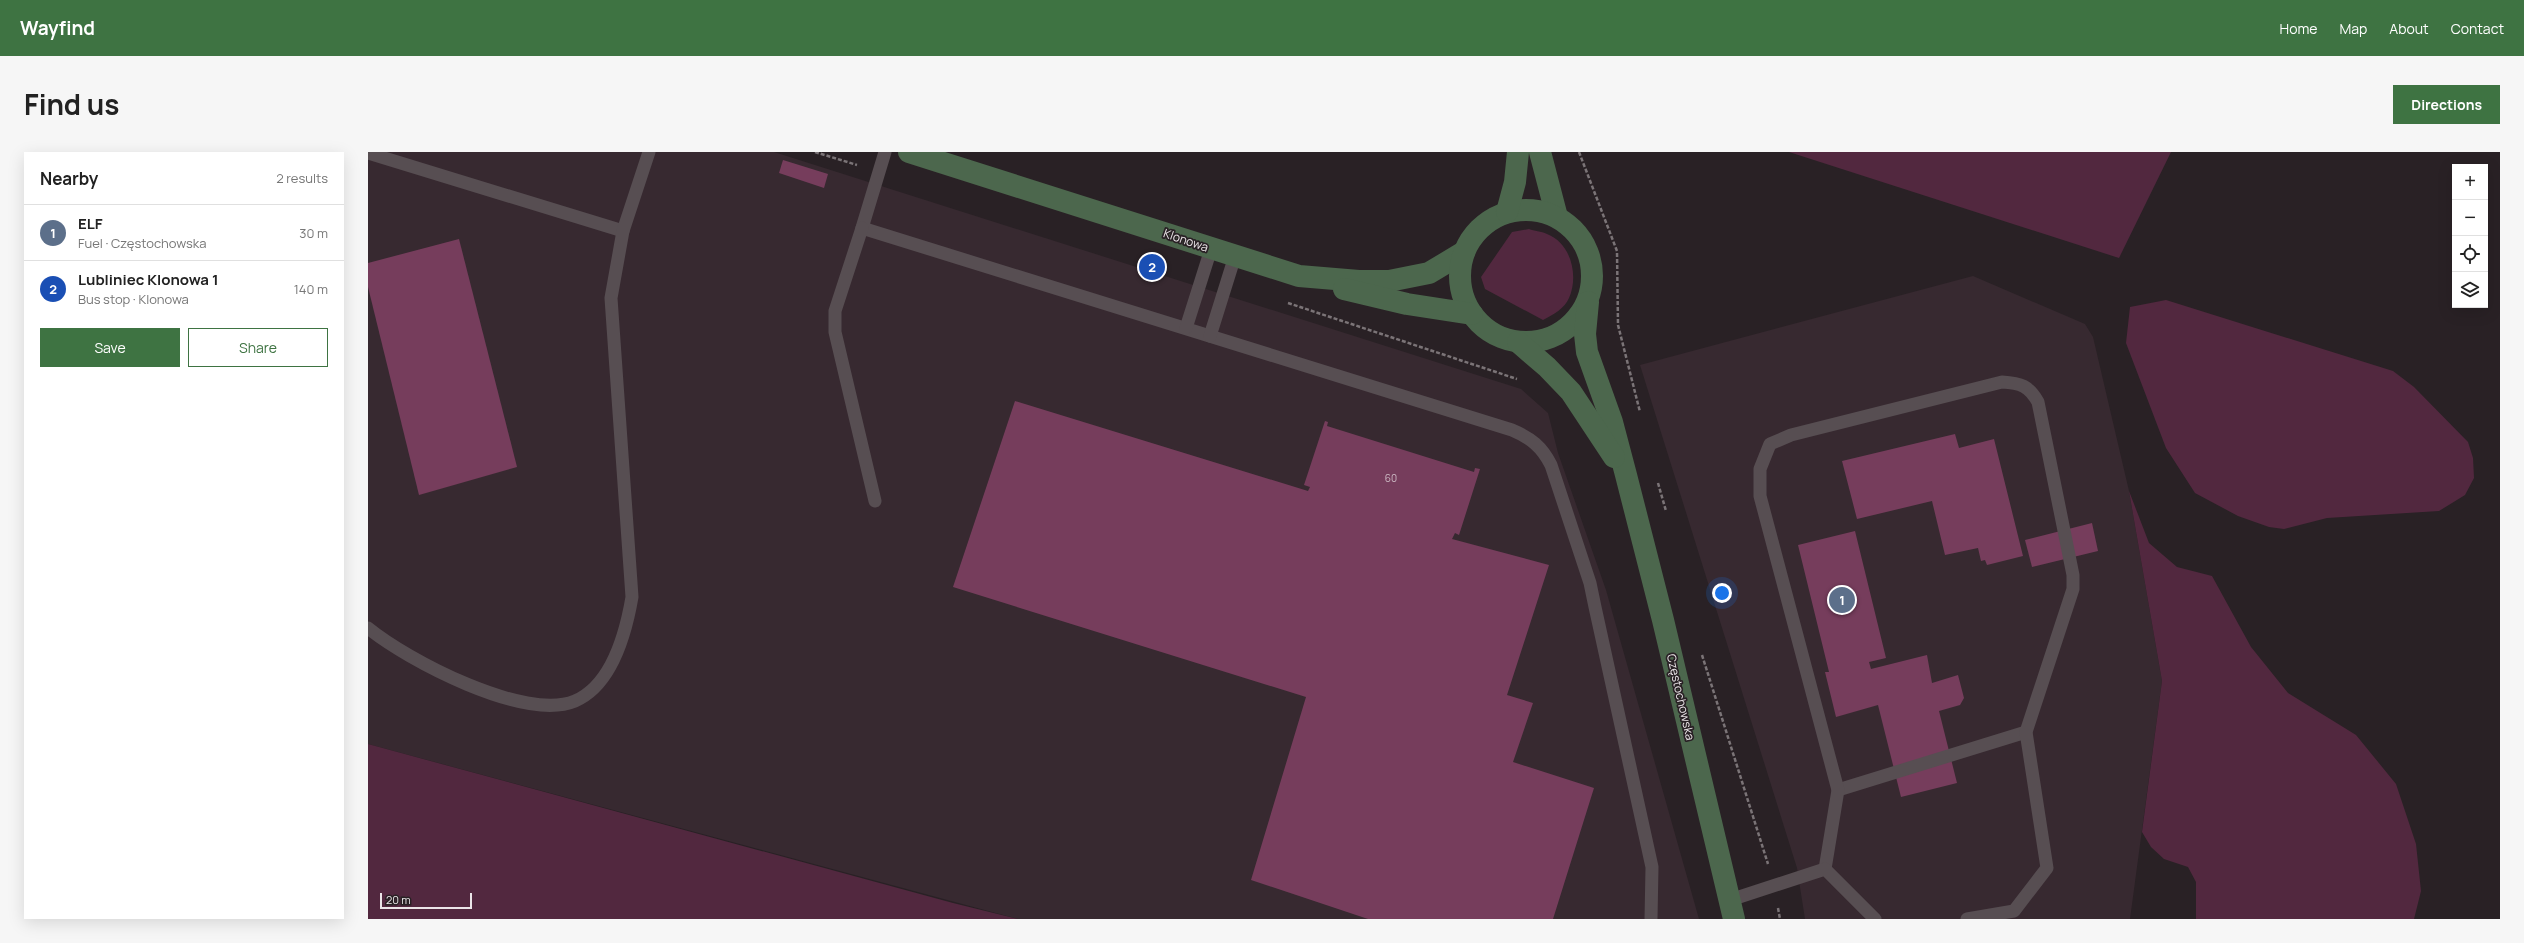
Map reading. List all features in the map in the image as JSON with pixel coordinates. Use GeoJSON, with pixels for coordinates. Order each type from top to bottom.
{"type":"FeatureCollection","features":[{"type":"Feature","properties":{"kind":"main road","name":"Klonowa"},"geometry":{"type":"LineString","coordinates":[[909,152],[1299,276],[1359,281],[1389,281],[1429,273],[1464,252]]}},
{"type":"Feature","properties":{"kind":"main road"},"geometry":{"type":"LineString","coordinates":[[1507,212],[1515,182],[1518,152]]}},
{"type":"Feature","properties":{"kind":"main road"},"geometry":{"type":"LineString","coordinates":[[1540,152],[1557,217]]}},
{"type":"Feature","properties":{"kind":"main road"},"geometry":{"type":"LineString","coordinates":[[1522,209],[1538,210],[1557,217],[1573,228],[1585,244],[1592,263],[1593,283],[1588,302],[1576,320],[1560,334],[1540,341],[1518,342],[1497,336],[1480,324],[1467,306],[1460,286],[1460,268],[1464,252],[1481,227],[1507,212],[1522,209]]}},
{"type":"Feature","properties":{"kind":"main road"},"geometry":{"type":"LineString","coordinates":[[1299,276],[1407,304],[1472,314]]}},
{"type":"Feature","properties":{"kind":"main road","name":"Częstochowska"},"geometry":{"type":"LineString","coordinates":[[1588,302],[1585,334],[1586,352],[1612,422],[1626,475],[1663,620],[1732,909]]}},
{"type":"Feature","properties":{"kind":"main road","name":"Częstochowska"},"geometry":{"type":"LineString","coordinates":[[1518,342],[1547,367],[1571,392],[1626,475]]}},
{"type":"Feature","properties":{"kind":"lane"},"geometry":{"type":"LineString","coordinates":[[368,628],[388,644],[448,676],[473,687],[531,702],[554,704],[575,700],[592,688],[606,673],[625,630],[632,597],[611,322],[614,273],[623,231],[649,152]]}},
{"type":"Feature","properties":{"kind":"lane"},"geometry":{"type":"LineString","coordinates":[[875,500],[835,332],[835,311],[885,152]]}},
{"type":"Feature","properties":{"kind":"lane"},"geometry":{"type":"LineString","coordinates":[[368,153],[623,231]]}},
{"type":"Feature","properties":{"kind":"lane"},"geometry":{"type":"LineString","coordinates":[[862,228],[1512,430],[1528,438],[1543,450],[1551,465],[1590,584],[1652,867],[1651,919]]}},
{"type":"Feature","properties":{"kind":"lane"},"geometry":{"type":"LineString","coordinates":[[1186,328],[1211,249]]}},
{"type":"Feature","properties":{"kind":"lane"},"geometry":{"type":"LineString","coordinates":[[1210,336],[1235,256]]}},
{"type":"Feature","properties":{"kind":"lane"},"geometry":{"type":"LineString","coordinates":[[1825,869],[1838,790],[1760,496],[1760,468],[1770,444],[1791,435],[2002,382],[2018,383],[2031,390],[2038,402],[2073,575],[2073,589],[2026,732],[2047,868],[2014,911],[1967,919]]}},
{"type":"Feature","properties":{"kind":"lane"},"geometry":{"type":"LineString","coordinates":[[1838,790],[2026,732]]}},
{"type":"Feature","properties":{"kind":"lane"},"geometry":{"type":"LineString","coordinates":[[1732,909],[1774,885],[1825,869]]}},
{"type":"Feature","properties":{"kind":"lane"},"geometry":{"type":"LineString","coordinates":[[1825,869],[1875,919]]}},
{"type":"Feature","properties":{"kind":"path"},"geometry":{"type":"LineString","coordinates":[[1579,152],[1617,251],[1618,325],[1640,413]]}},
{"type":"Feature","properties":{"kind":"path"},"geometry":{"type":"LineString","coordinates":[[1658,482],[1668,519]]}},
{"type":"Feature","properties":{"kind":"path"},"geometry":{"type":"LineString","coordinates":[[1700,651],[1764,847],[1774,885],[1780,919]]}},
{"type":"Feature","properties":{"kind":"shaded area"},"geometry":{"type":"Polygon","coordinates":[[[368,152],[774,152],[1521,389],[1548,413],[1558,453],[1606,590],[1699,919],[1018,919],[368,744],[368,152]]]}},
{"type":"Feature","properties":{"kind":"shaded area"},"geometry":{"type":"Polygon","coordinates":[[[1789,152],[2171,152],[2119,258],[1789,152]]]}},
{"type":"Feature","properties":{"kind":"shaded area"},"geometry":{"type":"Polygon","coordinates":[[[1529,229],[1542,232],[1555,238],[1567,252],[1573,270],[1572,289],[1567,302],[1558,311],[1543,320],[1485,289],[1481,277],[1512,232],[1529,229]]]}},
{"type":"Feature","properties":{"kind":"shaded area"},"geometry":{"type":"Polygon","coordinates":[[[1973,276],[2085,324],[2093,337],[2129,491],[2162,681],[2130,919],[1805,919],[1797,868],[1640,365],[1973,276]]]}},
{"type":"Feature","properties":{"kind":"shaded area"},"geometry":{"type":"Polygon","coordinates":[[[2166,300],[2393,371],[2414,387],[2468,442],[2473,458],[2474,478],[2465,495],[2439,511],[2327,518],[2284,529],[2269,527],[2238,516],[2195,493],[2166,448],[2126,343],[2130,307],[2166,300]]]}},
{"type":"Feature","properties":{"kind":"shaded area"},"geometry":{"type":"Polygon","coordinates":[[[2129,491],[2149,543],[2177,567],[2212,576],[2251,647],[2288,693],[2356,735],[2396,784],[2416,844],[2421,891],[2414,919],[2196,919],[2196,882],[2188,867],[2164,859],[2151,847],[2142,832],[2162,681],[2129,491]]]}},
{"type":"Feature","properties":{"kind":"shaded area"},"geometry":{"type":"Polygon","coordinates":[[[368,744],[953,903],[1018,919],[368,919],[368,744]]]}},
{"type":"Feature","properties":{"kind":"building"},"geometry":{"type":"Polygon","coordinates":[[[783,160],[828,174],[824,188],[779,173],[783,160]]]}},
{"type":"Feature","properties":{"kind":"building"},"geometry":{"type":"Polygon","coordinates":[[[459,239],[517,467],[419,495],[368,287],[368,263],[459,239]]]}},
{"type":"Feature","properties":{"kind":"building"},"geometry":{"type":"Polygon","coordinates":[[[1015,401],[1308,491],[1310,487],[1304,485],[1325,421],[1328,422],[1327,426],[1474,472],[1475,468],[1480,469],[1459,535],[1455,533],[1452,539],[1549,565],[1507,695],[1533,703],[1513,762],[1594,788],[1553,919],[1368,919],[1251,880],[1306,697],[953,587],[1015,401]]]}},
{"type":"Feature","properties":{"kind":"building"},"geometry":{"type":"Polygon","coordinates":[[[1955,434],[1959,448],[1994,439],[2023,556],[1987,565],[1985,560],[1981,561],[1978,548],[1945,555],[1932,501],[1857,519],[1842,461],[1955,434]]]}},
{"type":"Feature","properties":{"kind":"building"},"geometry":{"type":"Polygon","coordinates":[[[2092,523],[2098,551],[2032,567],[2025,540],[2092,523]]]}},
{"type":"Feature","properties":{"kind":"building"},"geometry":{"type":"Polygon","coordinates":[[[1855,531],[1886,658],[1869,662],[1871,669],[1927,655],[1932,683],[1958,675],[1964,698],[1960,705],[1939,711],[1957,783],[1901,797],[1878,705],[1836,717],[1825,672],[1829,672],[1798,545],[1855,531]]]}},
{"type":"Feature","properties":{"kind":"place","name":"Lubliniec Klonowa 1"},"geometry":{"type":"Point","coordinates":[1152,267]}},
{"type":"Feature","properties":{"kind":"place","name":"ELF"},"geometry":{"type":"Point","coordinates":[1842,600]}}]}
